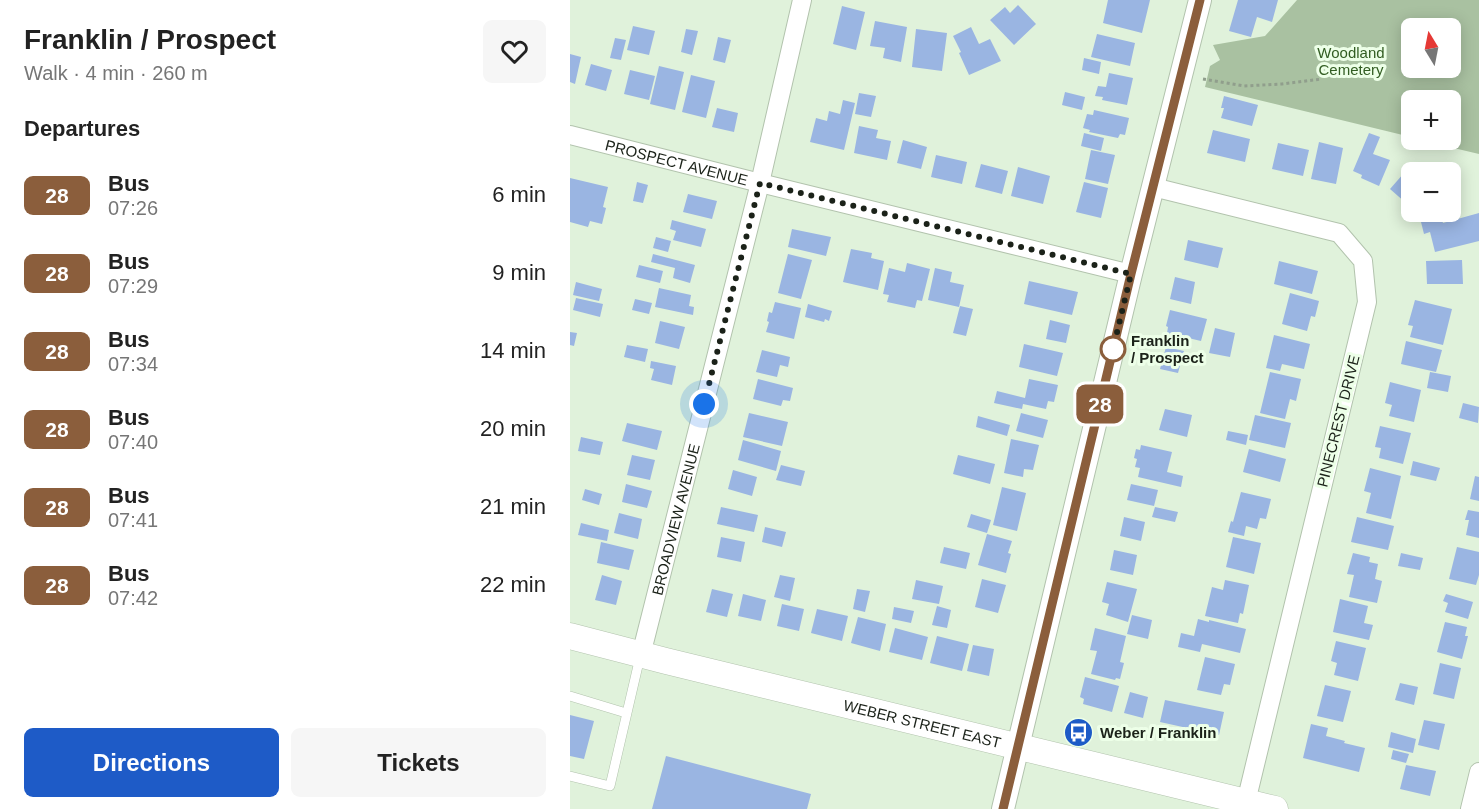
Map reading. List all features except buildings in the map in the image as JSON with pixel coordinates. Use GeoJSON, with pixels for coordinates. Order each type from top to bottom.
{"type":"FeatureCollection","features":[{"type":"Feature","properties":{"kind":"main road","name":"WEBER STREET EAST"},"geometry":{"type":"LineString","coordinates":[[570,636],[1275,809]]}},
{"type":"Feature","properties":{"kind":"street","name":"BROADVIEW AVENUE"},"geometry":{"type":"LineString","coordinates":[[640,655],[760,183],[802,0]]}},
{"type":"Feature","properties":{"kind":"street"},"geometry":{"type":"LineString","coordinates":[[1003,809],[1131,274],[1200,0]]}},
{"type":"Feature","properties":{"kind":"street","name":"PROSPECT AVENUE"},"geometry":{"type":"LineString","coordinates":[[570,135],[1131,274]]}},
{"type":"Feature","properties":{"kind":"street","name":"PINECREST DRIVE"},"geometry":{"type":"LineString","coordinates":[[1154,186],[1339,233],[1363,261],[1367,302],[1246,802]]}},
{"type":"Feature","properties":{"kind":"street"},"geometry":{"type":"LineString","coordinates":[[1470,809],[1479,772]]}},
{"type":"Feature","properties":{"kind":"lane"},"geometry":{"type":"LineString","coordinates":[[570,776],[610,786],[640,655]]}},
{"type":"Feature","properties":{"kind":"lane"},"geometry":{"type":"LineString","coordinates":[[570,696],[626,713]]}},
{"type":"Feature","properties":{"kind":"path"},"geometry":{"type":"LineString","coordinates":[[1203,79],[1244,86],[1282,84],[1322,78]]}},
{"type":"Feature","properties":{"kind":"green space","name":"Woodland Cemetery"},"geometry":{"type":"Polygon","coordinates":[[[1297,0],[1479,0],[1479,154],[1461,150],[1461,90],[1401,90],[1401,135],[1205,87],[1210,66],[1220,60],[1213,45],[1265,36],[1297,0]]]}},
{"type":"Feature","properties":{"kind":"bus line","name":"28"},"geometry":{"type":"LineString","coordinates":[[1003,809],[1131,274],[1200,0]]}},
{"type":"Feature","properties":{"kind":"place","name":"Franklin / Prospect"},"geometry":{"type":"Point","coordinates":[1113,349]}},
{"type":"Feature","properties":{"kind":"place","name":"Weber / Franklin"},"geometry":{"type":"Point","coordinates":[1079,732]}},
{"type":"Feature","properties":{"kind":"route"},"geometry":{"type":"LineString","coordinates":[[704,404],[760,183],[1131,274],[1113,349]]}}]}
